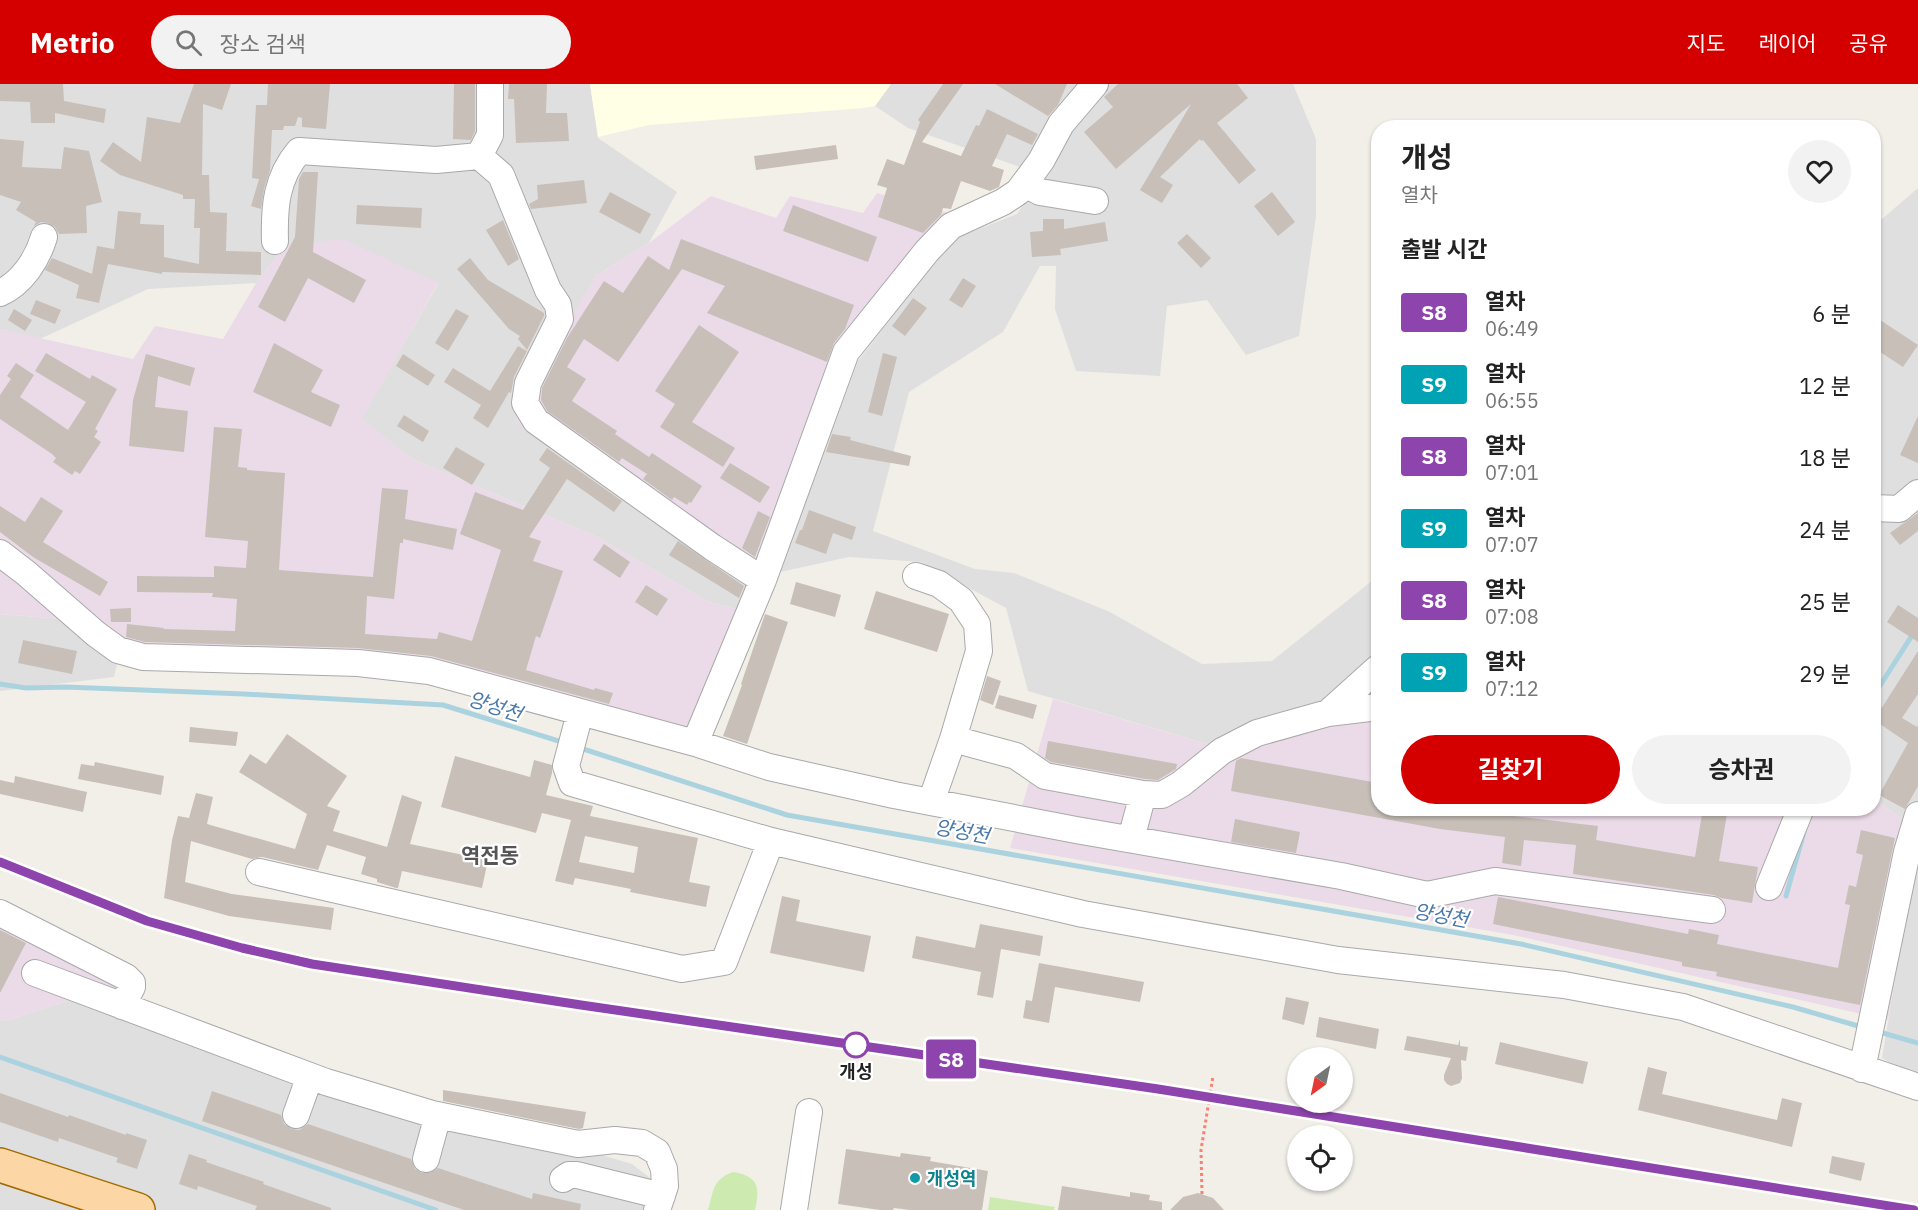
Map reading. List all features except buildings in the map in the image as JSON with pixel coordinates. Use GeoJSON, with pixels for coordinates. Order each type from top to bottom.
{"type":"FeatureCollection","features":[{"type":"Feature","properties":{"kind":"main road"},"geometry":{"type":"LineString","coordinates":[[0,1166],[138,1210]]}},
{"type":"Feature","properties":{"kind":"street"},"geometry":{"type":"LineString","coordinates":[[479,156],[489,135],[490,84]]}},
{"type":"Feature","properties":{"kind":"street"},"geometry":{"type":"LineString","coordinates":[[695,743],[763,580],[846,352],[927,251],[951,226],[1003,202],[1018,192],[1041,161],[1061,124],[1095,84]]}},
{"type":"Feature","properties":{"kind":"street"},"geometry":{"type":"LineString","coordinates":[[275,241],[276,198],[287,164],[299,151],[436,160],[479,156],[501,175],[548,290],[558,305],[560,319],[528,383],[525,403],[536,421],[712,547],[763,580]]}},
{"type":"Feature","properties":{"kind":"street"},"geometry":{"type":"LineString","coordinates":[[1025,184],[1040,192],[1095,201]]}},
{"type":"Feature","properties":{"kind":"street"},"geometry":{"type":"LineString","coordinates":[[0,293],[10,289],[27,273],[41,248],[44,237]]}},
{"type":"Feature","properties":{"kind":"street"},"geometry":{"type":"LineString","coordinates":[[1881,508],[1899,509],[1918,493]]}},
{"type":"Feature","properties":{"kind":"street"},"geometry":{"type":"LineString","coordinates":[[0,553],[96,634],[118,650],[143,657],[358,663],[429,671],[578,721],[695,743],[769,767],[931,802],[1341,876],[1427,895],[1495,881],[1712,910]]}},
{"type":"Feature","properties":{"kind":"street"},"geometry":{"type":"LineString","coordinates":[[916,576],[939,584],[961,600],[977,624],[979,651],[931,802]]}},
{"type":"Feature","properties":{"kind":"street"},"geometry":{"type":"LineString","coordinates":[[1328,713],[1371,674]]}},
{"type":"Feature","properties":{"kind":"street"},"geometry":{"type":"LineString","coordinates":[[953,738],[1016,756],[1045,776],[1143,794],[1162,795],[1182,784],[1222,751],[1257,733],[1328,713],[1371,708]]}},
{"type":"Feature","properties":{"kind":"street"},"geometry":{"type":"LineString","coordinates":[[578,721],[566,766],[572,783],[771,841],[1095,916],[1338,960],[1564,985],[1683,1007],[1918,1087]]}},
{"type":"Feature","properties":{"kind":"street"},"geometry":{"type":"LineString","coordinates":[[1131,839],[1143,794]]}},
{"type":"Feature","properties":{"kind":"street"},"geometry":{"type":"LineString","coordinates":[[1862,1069],[1906,852],[1918,815]]}},
{"type":"Feature","properties":{"kind":"street"},"geometry":{"type":"LineString","coordinates":[[1769,887],[1798,816]]}},
{"type":"Feature","properties":{"kind":"street"},"geometry":{"type":"LineString","coordinates":[[259,872],[682,969],[724,962],[771,841]]}},
{"type":"Feature","properties":{"kind":"street"},"geometry":{"type":"LineString","coordinates":[[0,913],[126,977],[132,982],[132,987],[122,1006]]}},
{"type":"Feature","properties":{"kind":"street"},"geometry":{"type":"LineString","coordinates":[[35,973],[310,1076],[438,1115],[578,1144],[615,1140],[642,1143],[657,1152],[664,1169],[665,1186],[659,1203],[578,1175],[569,1175],[563,1179]]}},
{"type":"Feature","properties":{"kind":"street"},"geometry":{"type":"LineString","coordinates":[[297,1115],[310,1076]]}},
{"type":"Feature","properties":{"kind":"street"},"geometry":{"type":"LineString","coordinates":[[794,1210],[809,1112]]}},
{"type":"Feature","properties":{"kind":"street"},"geometry":{"type":"LineString","coordinates":[[426,1159],[438,1115]]}},
{"type":"Feature","properties":{"kind":"path"},"geometry":{"type":"LineString","coordinates":[[1202,1194],[1201,1150],[1213,1076]]}},
{"type":"Feature","properties":{"kind":"shaded area"},"geometry":{"type":"Polygon","coordinates":[[[0,84],[590,84],[598,138],[677,192],[649,243],[595,276],[756,584],[741,610],[709,602],[597,537],[412,459],[361,419],[438,284],[286,245],[256,283],[148,289],[40,339],[0,329],[0,84]]]}},
{"type":"Feature","properties":{"kind":"shaded area"},"geometry":{"type":"Polygon","coordinates":[[[590,84],[891,84],[875,106],[864,108],[649,125],[598,137],[590,84]]]}},
{"type":"Feature","properties":{"kind":"shaded area"},"geometry":{"type":"Polygon","coordinates":[[[891,84],[1293,84],[1316,139],[1316,216],[1299,336],[1246,355],[1207,300],[1167,306],[1160,376],[1076,371],[1055,309],[1056,266],[1040,266],[1003,332],[909,392],[873,531],[975,569],[1014,573],[1110,612],[1202,664],[1272,661],[1371,582],[1371,692],[1214,746],[1028,691],[1006,608],[921,562],[849,557],[780,572],[858,361],[951,240],[1017,214],[1029,196],[1020,167],[908,128],[875,106],[891,84]]]}},
{"type":"Feature","properties":{"kind":"shaded area"},"geometry":{"type":"Polygon","coordinates":[[[1918,188],[1918,1079],[1882,1058],[1910,889],[1905,821],[1881,804],[1881,220],[1918,188]]]}},
{"type":"Feature","properties":{"kind":"shaded area"},"geometry":{"type":"Polygon","coordinates":[[[877,193],[956,215],[842,351],[756,584],[515,421],[595,276],[649,243],[711,196],[776,218],[790,196],[863,213],[877,193]]]}},
{"type":"Feature","properties":{"kind":"shaded area"},"geometry":{"type":"Polygon","coordinates":[[[343,239],[438,283],[362,419],[412,459],[597,537],[709,602],[741,610],[690,735],[433,666],[118,660],[63,619],[0,614],[0,329],[133,359],[155,326],[223,339],[256,283],[286,245],[343,239]]]}},
{"type":"Feature","properties":{"kind":"shaded area"},"geometry":{"type":"Polygon","coordinates":[[[0,614],[63,619],[118,660],[114,677],[0,691],[0,614]]]}},
{"type":"Feature","properties":{"kind":"shaded area"},"geometry":{"type":"Polygon","coordinates":[[[1371,692],[1371,816],[1881,816],[1881,804],[1905,821],[1910,889],[1888,1020],[1513,935],[1010,848],[1053,699],[1214,746],[1371,692]]]}},
{"type":"Feature","properties":{"kind":"shaded area"},"geometry":{"type":"Polygon","coordinates":[[[0,903],[143,974],[132,1014],[77,998],[5,1021],[0,1019],[0,903]]]}},
{"type":"Feature","properties":{"kind":"shaded area"},"geometry":{"type":"Polygon","coordinates":[[[77,998],[632,1164],[662,1187],[653,1210],[0,1210],[0,1019],[5,1021],[77,998]]]}},
{"type":"Feature","properties":{"kind":"green space"},"geometry":{"type":"Polygon","coordinates":[[[733,1172],[748,1177],[756,1184],[755,1210],[708,1210],[717,1182],[733,1172]]]}},
{"type":"Feature","properties":{"kind":"green space"},"geometry":{"type":"Polygon","coordinates":[[[990,1197],[1055,1207],[1054,1210],[988,1210],[990,1197]]]}},
{"type":"Feature","properties":{"kind":"waterway"},"geometry":{"type":"LineString","coordinates":[[1881,684],[1918,626]]}},
{"type":"Feature","properties":{"kind":"waterway","name":"양성천"},"geometry":{"type":"LineString","coordinates":[[0,684],[26,688],[66,687],[244,694],[443,705],[565,743]]}},
{"type":"Feature","properties":{"kind":"waterway","name":"양성천"},"geometry":{"type":"LineString","coordinates":[[577,747],[787,815],[1521,944],[1793,1007],[1865,1028]]}},
{"type":"Feature","properties":{"kind":"waterway"},"geometry":{"type":"LineString","coordinates":[[1786,896],[1804,832]]}},
{"type":"Feature","properties":{"kind":"waterway","name":"양성천"},"geometry":{"type":"LineString","coordinates":[[1876,1031],[1918,1043]]}},
{"type":"Feature","properties":{"kind":"waterway"},"geometry":{"type":"LineString","coordinates":[[0,1057],[436,1210]]}},
{"type":"Feature","properties":{"kind":"railway"},"geometry":{"type":"LineString","coordinates":[[0,862],[147,921],[242,948],[312,964],[1158,1089],[1913,1210]]}},
{"type":"Feature","properties":{"kind":"train","name":"S8"},"geometry":{"type":"LineString","coordinates":[[0,862],[147,921],[242,948],[312,964],[1158,1089],[1914,1210]]}},
{"type":"Feature","properties":{"kind":"place","name":"개성"},"geometry":{"type":"Point","coordinates":[856,1045]}},
{"type":"Feature","properties":{"kind":"place","name":"개성역"},"geometry":{"type":"Point","coordinates":[915,1178]}},
{"type":"Feature","properties":{"kind":"district","name":"역전동"},"geometry":{"type":"Point","coordinates":[490,855]}}]}
